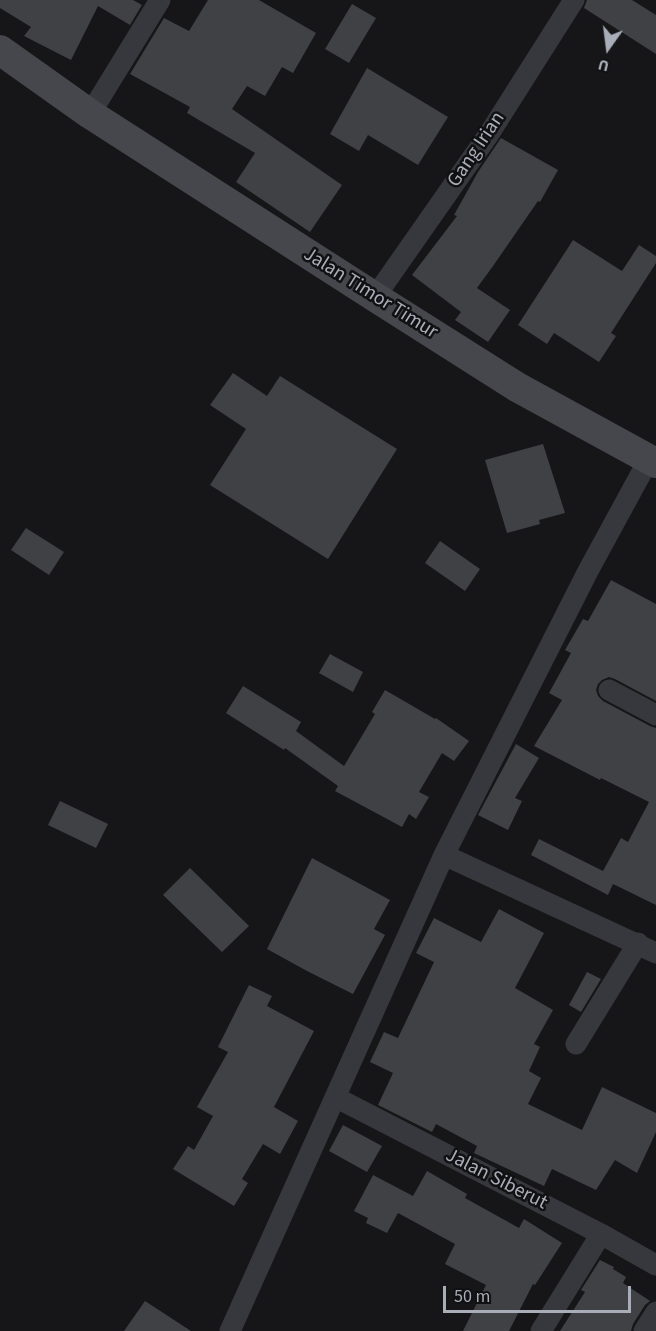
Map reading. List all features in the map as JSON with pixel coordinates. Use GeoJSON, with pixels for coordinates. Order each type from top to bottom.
{"type":"FeatureCollection","features":[{"type":"Feature","properties":{"kind":"street"},"geometry":{"type":"LineString","coordinates":[[90,114],[160,0]]}},
{"type":"Feature","properties":{"kind":"street","name":"Gang Irian"},"geometry":{"type":"LineString","coordinates":[[375,297],[489,134],[574,0]]}},
{"type":"Feature","properties":{"kind":"street","name":"Jalan Timor Timur"},"geometry":{"type":"LineString","coordinates":[[0,50],[90,114],[517,387],[653,461]]}},
{"type":"Feature","properties":{"kind":"street"},"geometry":{"type":"LineString","coordinates":[[230,1331],[444,855],[588,571],[653,461]]}},
{"type":"Feature","properties":{"kind":"street"},"geometry":{"type":"LineString","coordinates":[[609,690],[656,715]]}},
{"type":"Feature","properties":{"kind":"street"},"geometry":{"type":"LineString","coordinates":[[444,855],[647,948],[576,1044]]}},
{"type":"Feature","properties":{"kind":"street","name":"Jalan Siberut"},"geometry":{"type":"LineString","coordinates":[[335,1097],[601,1234],[656,1265]]}},
{"type":"Feature","properties":{"kind":"street"},"geometry":{"type":"LineString","coordinates":[[541,1331],[601,1234]]}},
{"type":"Feature","properties":{"kind":"street"},"geometry":{"type":"LineString","coordinates":[[644,1331],[656,1312]]}},
{"type":"Feature","properties":{"kind":"building"},"geometry":{"type":"Polygon","coordinates":[[[0,0],[133,0],[142,5],[130,25],[98,6],[71,60],[24,36],[31,27],[0,8],[0,0]]]}},
{"type":"Feature","properties":{"kind":"building"},"geometry":{"type":"Polygon","coordinates":[[[208,0],[259,0],[316,33],[293,73],[282,67],[265,96],[247,86],[232,109],[342,185],[310,232],[236,182],[255,153],[187,113],[190,107],[130,74],[164,18],[189,31],[208,0]]]}},
{"type":"Feature","properties":{"kind":"building"},"geometry":{"type":"Polygon","coordinates":[[[587,0],[632,0],[656,15],[656,54],[584,8],[587,0]]]}},
{"type":"Feature","properties":{"kind":"building"},"geometry":{"type":"Polygon","coordinates":[[[352,4],[376,18],[349,63],[325,49],[352,4]]]}},
{"type":"Feature","properties":{"kind":"building"},"geometry":{"type":"Polygon","coordinates":[[[367,68],[448,117],[418,165],[368,135],[359,151],[330,134],[367,68]]]}},
{"type":"Feature","properties":{"kind":"building"},"geometry":{"type":"Polygon","coordinates":[[[501,138],[558,170],[540,202],[538,201],[477,288],[510,310],[488,342],[455,320],[461,312],[412,275],[457,216],[454,215],[478,172],[501,138]]]}},
{"type":"Feature","properties":{"kind":"building"},"geometry":{"type":"Polygon","coordinates":[[[573,240],[622,271],[639,245],[656,256],[656,263],[611,333],[616,336],[599,362],[554,333],[547,344],[518,325],[573,240]]]}},
{"type":"Feature","properties":{"kind":"building"},"geometry":{"type":"Polygon","coordinates":[[[233,373],[267,396],[280,376],[397,449],[328,559],[210,485],[246,429],[210,405],[233,373]]]}},
{"type":"Feature","properties":{"kind":"building"},"geometry":{"type":"Polygon","coordinates":[[[543,444],[565,513],[539,520],[540,524],[507,533],[485,460],[543,444]]]}},
{"type":"Feature","properties":{"kind":"building"},"geometry":{"type":"Polygon","coordinates":[[[26,528],[64,552],[49,575],[11,550],[26,528]]]}},
{"type":"Feature","properties":{"kind":"building"},"geometry":{"type":"Polygon","coordinates":[[[440,541],[480,569],[465,591],[425,563],[440,541]]]}},
{"type":"Feature","properties":{"kind":"building"},"geometry":{"type":"Polygon","coordinates":[[[611,580],[656,604],[656,701],[609,677],[598,684],[596,690],[603,701],[656,728],[656,905],[613,884],[608,895],[531,855],[539,839],[603,871],[621,838],[628,842],[649,802],[534,746],[562,700],[549,693],[571,653],[565,650],[583,619],[588,621],[611,580]]]}},
{"type":"Feature","properties":{"kind":"building"},"geometry":{"type":"Polygon","coordinates":[[[330,654],[363,672],[353,692],[319,673],[330,654]]]}},
{"type":"Feature","properties":{"kind":"building"},"geometry":{"type":"Polygon","coordinates":[[[243,686],[301,722],[296,731],[344,766],[375,714],[372,712],[385,690],[436,718],[469,741],[454,761],[442,753],[419,792],[429,797],[416,819],[409,814],[402,827],[335,791],[338,786],[285,748],[284,750],[226,713],[243,686]]]}},
{"type":"Feature","properties":{"kind":"building"},"geometry":{"type":"Polygon","coordinates":[[[516,744],[539,758],[515,798],[522,801],[508,830],[478,815],[516,744]]]}},
{"type":"Feature","properties":{"kind":"building"},"geometry":{"type":"Polygon","coordinates":[[[60,801],[108,824],[96,848],[48,825],[60,801]]]}},
{"type":"Feature","properties":{"kind":"building"},"geometry":{"type":"Polygon","coordinates":[[[312,858],[390,900],[374,929],[385,935],[353,994],[267,949],[312,858]]]}},
{"type":"Feature","properties":{"kind":"building"},"geometry":{"type":"Polygon","coordinates":[[[190,868],[249,926],[222,952],[163,895],[190,868]]]}},
{"type":"Feature","properties":{"kind":"building"},"geometry":{"type":"Polygon","coordinates":[[[499,909],[544,933],[515,988],[553,1010],[534,1044],[540,1047],[529,1071],[541,1078],[528,1104],[582,1130],[602,1087],[656,1113],[656,1132],[637,1173],[615,1160],[596,1190],[552,1169],[544,1186],[474,1153],[477,1146],[436,1124],[432,1132],[378,1105],[393,1073],[370,1062],[384,1032],[398,1038],[434,962],[416,953],[434,918],[481,942],[499,909]]]}},
{"type":"Feature","properties":{"kind":"building"},"geometry":{"type":"Polygon","coordinates":[[[587,972],[601,979],[581,1012],[569,1005],[587,972]]]}},
{"type":"Feature","properties":{"kind":"building"},"geometry":{"type":"Polygon","coordinates":[[[249,985],[272,996],[267,1006],[314,1031],[274,1107],[298,1121],[280,1154],[263,1144],[242,1179],[248,1183],[234,1206],[173,1169],[188,1146],[194,1150],[213,1116],[197,1107],[228,1052],[218,1047],[249,985]]]}},
{"type":"Feature","properties":{"kind":"building"},"geometry":{"type":"Polygon","coordinates":[[[343,1125],[382,1146],[367,1172],[329,1151],[343,1125]]]}},
{"type":"Feature","properties":{"kind":"building"},"geometry":{"type":"Polygon","coordinates":[[[427,1171],[467,1194],[465,1198],[519,1228],[524,1219],[562,1243],[535,1285],[533,1284],[509,1331],[463,1331],[486,1285],[445,1264],[455,1244],[398,1213],[387,1233],[366,1223],[368,1218],[354,1211],[373,1175],[413,1196],[427,1171]]]}},
{"type":"Feature","properties":{"kind":"building"},"geometry":{"type":"Polygon","coordinates":[[[600,1260],[614,1267],[613,1269],[626,1277],[623,1283],[650,1301],[645,1305],[631,1331],[560,1331],[585,1292],[581,1290],[600,1260]]]}},
{"type":"Feature","properties":{"kind":"building"},"geometry":{"type":"Polygon","coordinates":[[[145,1301],[191,1331],[124,1331],[145,1301]]]}}]}
